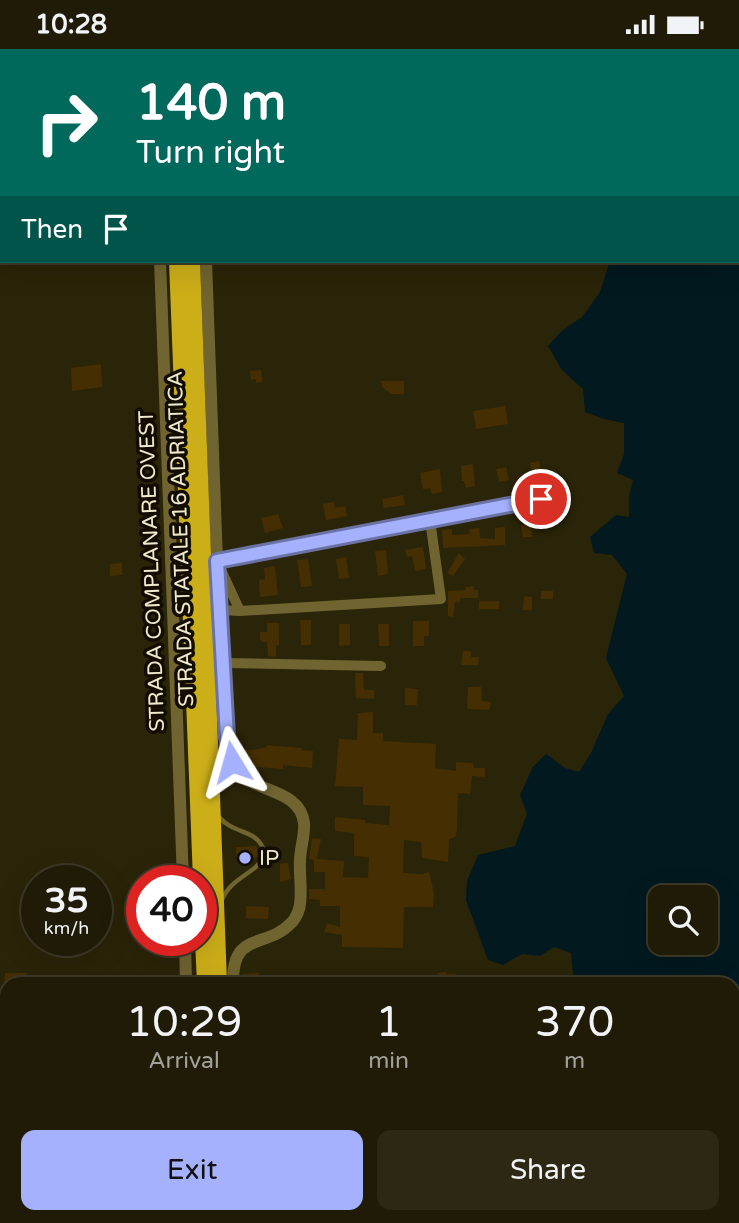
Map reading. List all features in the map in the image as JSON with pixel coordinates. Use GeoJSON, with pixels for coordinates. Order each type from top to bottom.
{"type":"FeatureCollection","features":[{"type":"Feature","properties":{"kind":"highway","name":"STRADA STATALE 16 ADRIATICA"},"geometry":{"type":"LineString","coordinates":[[177,263],[200,865]]}},
{"type":"Feature","properties":{"kind":"highway","name":"STRADA STATALE 16 ADRIATICA"},"geometry":{"type":"LineString","coordinates":[[192,263],[215,865]]}},
{"type":"Feature","properties":{"kind":"highway","name":"STRADA STATALE 16 ADRIATICA"},"geometry":{"type":"LineString","coordinates":[[217,913],[219,977]]}},
{"type":"Feature","properties":{"kind":"highway"},"geometry":{"type":"LineString","coordinates":[[204,956],[205,977]]}},
{"type":"Feature","properties":{"kind":"street","name":"STRADA COMPLANARE OVEST"},"geometry":{"type":"LineString","coordinates":[[160,263],[182,865]]}},
{"type":"Feature","properties":{"kind":"street"},"geometry":{"type":"LineString","coordinates":[[206,263],[217,561],[227,737],[232,762],[242,776],[291,799],[300,811],[303,823],[299,909],[292,923],[253,942],[241,951],[236,961],[234,977]]}},
{"type":"Feature","properties":{"kind":"street"},"geometry":{"type":"LineString","coordinates":[[217,561],[541,499]]}},
{"type":"Feature","properties":{"kind":"street"},"geometry":{"type":"LineString","coordinates":[[221,610],[441,599],[430,520]]}},
{"type":"Feature","properties":{"kind":"street"},"geometry":{"type":"LineString","coordinates":[[217,561],[240,611]]}},
{"type":"Feature","properties":{"kind":"street"},"geometry":{"type":"LineString","coordinates":[[224,663],[381,666]]}},
{"type":"Feature","properties":{"kind":"street"},"geometry":{"type":"LineString","coordinates":[[185,956],[186,977]]}},
{"type":"Feature","properties":{"kind":"lane"},"geometry":{"type":"LineString","coordinates":[[212,799],[220,818],[228,827],[257,837],[263,844],[265,855],[253,871],[232,883],[217,913]]}},
{"type":"Feature","properties":{"kind":"water"},"geometry":{"type":"Polygon","coordinates":[[[609,263],[739,263],[739,977],[573,977],[571,953],[554,947],[540,956],[522,954],[503,965],[488,960],[466,900],[467,881],[478,855],[515,846],[527,814],[520,795],[533,767],[546,754],[565,768],[579,772],[591,753],[608,714],[624,696],[606,658],[627,574],[612,555],[594,553],[590,537],[616,515],[629,517],[629,497],[633,480],[617,473],[624,454],[624,423],[585,412],[583,389],[562,370],[548,346],[563,330],[582,317],[600,292],[609,263]]]}},
{"type":"Feature","properties":{"kind":"building"},"geometry":{"type":"Polygon","coordinates":[[[101,364],[102,387],[72,391],[71,368],[101,364]]]}},
{"type":"Feature","properties":{"kind":"building"},"geometry":{"type":"Polygon","coordinates":[[[261,370],[263,382],[256,383],[256,379],[251,380],[250,371],[261,370]]]}},
{"type":"Feature","properties":{"kind":"building"},"geometry":{"type":"Polygon","coordinates":[[[381,381],[404,381],[404,394],[391,394],[382,387],[381,381]]]}},
{"type":"Feature","properties":{"kind":"building"},"geometry":{"type":"Polygon","coordinates":[[[505,406],[508,424],[476,429],[473,411],[505,406]]]}},
{"type":"Feature","properties":{"kind":"building"},"geometry":{"type":"Polygon","coordinates":[[[539,461],[542,474],[533,476],[530,463],[539,461]]]}},
{"type":"Feature","properties":{"kind":"building"},"geometry":{"type":"Polygon","coordinates":[[[473,464],[475,486],[466,488],[462,481],[461,466],[473,464]]]}},
{"type":"Feature","properties":{"kind":"building"},"geometry":{"type":"Polygon","coordinates":[[[506,467],[509,480],[499,482],[496,469],[506,467]]]}},
{"type":"Feature","properties":{"kind":"building"},"geometry":{"type":"Polygon","coordinates":[[[440,469],[442,492],[432,494],[430,488],[423,489],[420,473],[440,469]]]}},
{"type":"Feature","properties":{"kind":"building"},"geometry":{"type":"Polygon","coordinates":[[[403,495],[405,505],[384,508],[382,499],[403,495]]]}},
{"type":"Feature","properties":{"kind":"building"},"geometry":{"type":"Polygon","coordinates":[[[334,502],[335,508],[345,506],[347,516],[326,520],[323,504],[334,502]]]}},
{"type":"Feature","properties":{"kind":"building"},"geometry":{"type":"Polygon","coordinates":[[[278,514],[283,528],[265,533],[261,518],[278,514]]]}},
{"type":"Feature","properties":{"kind":"building"},"geometry":{"type":"Polygon","coordinates":[[[521,525],[531,525],[532,537],[523,537],[521,525]]]}},
{"type":"Feature","properties":{"kind":"building"},"geometry":{"type":"Polygon","coordinates":[[[505,527],[505,545],[443,548],[442,530],[452,529],[452,535],[470,534],[469,529],[479,528],[480,538],[495,539],[495,528],[505,527]]]}},
{"type":"Feature","properties":{"kind":"building"},"geometry":{"type":"Polygon","coordinates":[[[423,547],[426,569],[415,571],[412,556],[407,557],[405,550],[423,547]]]}},
{"type":"Feature","properties":{"kind":"building"},"geometry":{"type":"Polygon","coordinates":[[[386,550],[388,574],[378,576],[375,551],[386,550]]]}},
{"type":"Feature","properties":{"kind":"building"},"geometry":{"type":"Polygon","coordinates":[[[459,553],[465,559],[453,576],[447,573],[459,553]]]}},
{"type":"Feature","properties":{"kind":"building"},"geometry":{"type":"Polygon","coordinates":[[[346,557],[349,578],[339,579],[336,559],[346,557]]]}},
{"type":"Feature","properties":{"kind":"building"},"geometry":{"type":"Polygon","coordinates":[[[308,559],[312,586],[301,587],[297,560],[308,559]]]}},
{"type":"Feature","properties":{"kind":"building"},"geometry":{"type":"Polygon","coordinates":[[[122,563],[122,575],[110,576],[110,564],[122,563]]]}},
{"type":"Feature","properties":{"kind":"building"},"geometry":{"type":"Polygon","coordinates":[[[275,566],[278,595],[260,597],[259,580],[265,579],[264,568],[275,566]]]}},
{"type":"Feature","properties":{"kind":"building"},"geometry":{"type":"Polygon","coordinates":[[[474,586],[474,590],[478,590],[478,598],[460,598],[460,602],[455,602],[453,617],[448,616],[448,591],[466,590],[466,587],[474,586]]]}},
{"type":"Feature","properties":{"kind":"building"},"geometry":{"type":"Polygon","coordinates":[[[541,591],[553,591],[553,599],[541,599],[541,591]]]}},
{"type":"Feature","properties":{"kind":"building"},"geometry":{"type":"Polygon","coordinates":[[[524,596],[532,597],[532,610],[523,610],[524,596]]]}},
{"type":"Feature","properties":{"kind":"building"},"geometry":{"type":"Polygon","coordinates":[[[479,601],[499,601],[499,609],[479,609],[479,601]]]}},
{"type":"Feature","properties":{"kind":"building"},"geometry":{"type":"Polygon","coordinates":[[[300,620],[311,620],[311,645],[301,645],[300,620]]]}},
{"type":"Feature","properties":{"kind":"building"},"geometry":{"type":"Polygon","coordinates":[[[413,621],[429,621],[429,636],[424,636],[424,646],[413,646],[413,621]]]}},
{"type":"Feature","properties":{"kind":"building"},"geometry":{"type":"Polygon","coordinates":[[[267,623],[279,623],[276,657],[268,656],[267,642],[260,639],[260,632],[267,632],[267,623]]]}},
{"type":"Feature","properties":{"kind":"building"},"geometry":{"type":"Polygon","coordinates":[[[339,624],[350,624],[350,645],[339,646],[339,624]]]}},
{"type":"Feature","properties":{"kind":"building"},"geometry":{"type":"Polygon","coordinates":[[[378,624],[389,624],[389,646],[379,646],[378,624]]]}},
{"type":"Feature","properties":{"kind":"building"},"geometry":{"type":"Polygon","coordinates":[[[463,651],[471,651],[471,657],[479,657],[478,665],[461,665],[463,651]]]}},
{"type":"Feature","properties":{"kind":"building"},"geometry":{"type":"Polygon","coordinates":[[[355,673],[363,673],[364,690],[374,690],[374,699],[356,698],[355,673]]]}},
{"type":"Feature","properties":{"kind":"building"},"geometry":{"type":"Polygon","coordinates":[[[468,687],[481,687],[482,701],[491,702],[489,710],[467,709],[468,687]]]}},
{"type":"Feature","properties":{"kind":"building"},"geometry":{"type":"Polygon","coordinates":[[[405,688],[418,689],[417,705],[405,705],[405,688]]]}},
{"type":"Feature","properties":{"kind":"building"},"geometry":{"type":"Polygon","coordinates":[[[373,712],[373,733],[383,733],[383,741],[436,744],[435,768],[456,771],[456,762],[473,763],[474,768],[485,768],[485,777],[472,776],[470,794],[458,793],[457,830],[455,837],[449,839],[448,862],[422,858],[421,842],[404,840],[403,873],[429,872],[434,893],[433,907],[404,907],[403,948],[342,947],[342,935],[324,932],[327,923],[340,927],[340,906],[320,906],[320,900],[309,899],[309,889],[325,889],[325,872],[314,872],[314,860],[309,859],[312,838],[321,839],[317,859],[344,861],[343,877],[368,878],[369,857],[354,856],[354,833],[335,831],[335,817],[389,825],[390,806],[363,805],[363,787],[335,786],[339,739],[357,740],[358,713],[373,712]]]}},
{"type":"Feature","properties":{"kind":"building"},"geometry":{"type":"Polygon","coordinates":[[[267,745],[313,751],[312,768],[283,765],[283,769],[257,767],[256,772],[241,759],[238,749],[253,750],[267,745]]]}},
{"type":"Feature","properties":{"kind":"building"},"geometry":{"type":"Polygon","coordinates":[[[256,846],[260,854],[257,858],[237,859],[236,847],[256,846]]]}},
{"type":"Feature","properties":{"kind":"building"},"geometry":{"type":"Polygon","coordinates":[[[288,863],[291,879],[280,882],[280,864],[288,863]]]}},
{"type":"Feature","properties":{"kind":"building"},"geometry":{"type":"Polygon","coordinates":[[[246,906],[269,907],[268,919],[246,918],[246,906]]]}},
{"type":"Feature","properties":{"kind":"building"},"geometry":{"type":"Polygon","coordinates":[[[5,973],[27,973],[27,977],[5,977],[5,973]]]}},
{"type":"Feature","properties":{"kind":"building"},"geometry":{"type":"Polygon","coordinates":[[[259,973],[259,977],[242,977],[242,974],[259,973]]]}},
{"type":"Feature","properties":{"kind":"building"},"geometry":{"type":"Polygon","coordinates":[[[438,973],[456,974],[453,977],[437,977],[438,973]]]}},
{"type":"Feature","properties":{"kind":"place","name":"IP"},"geometry":{"type":"Point","coordinates":[245,858]}},
{"type":"Feature","properties":{"kind":"route"},"geometry":{"type":"LineString","coordinates":[[232,762],[227,737],[217,561],[541,499]]}}]}
